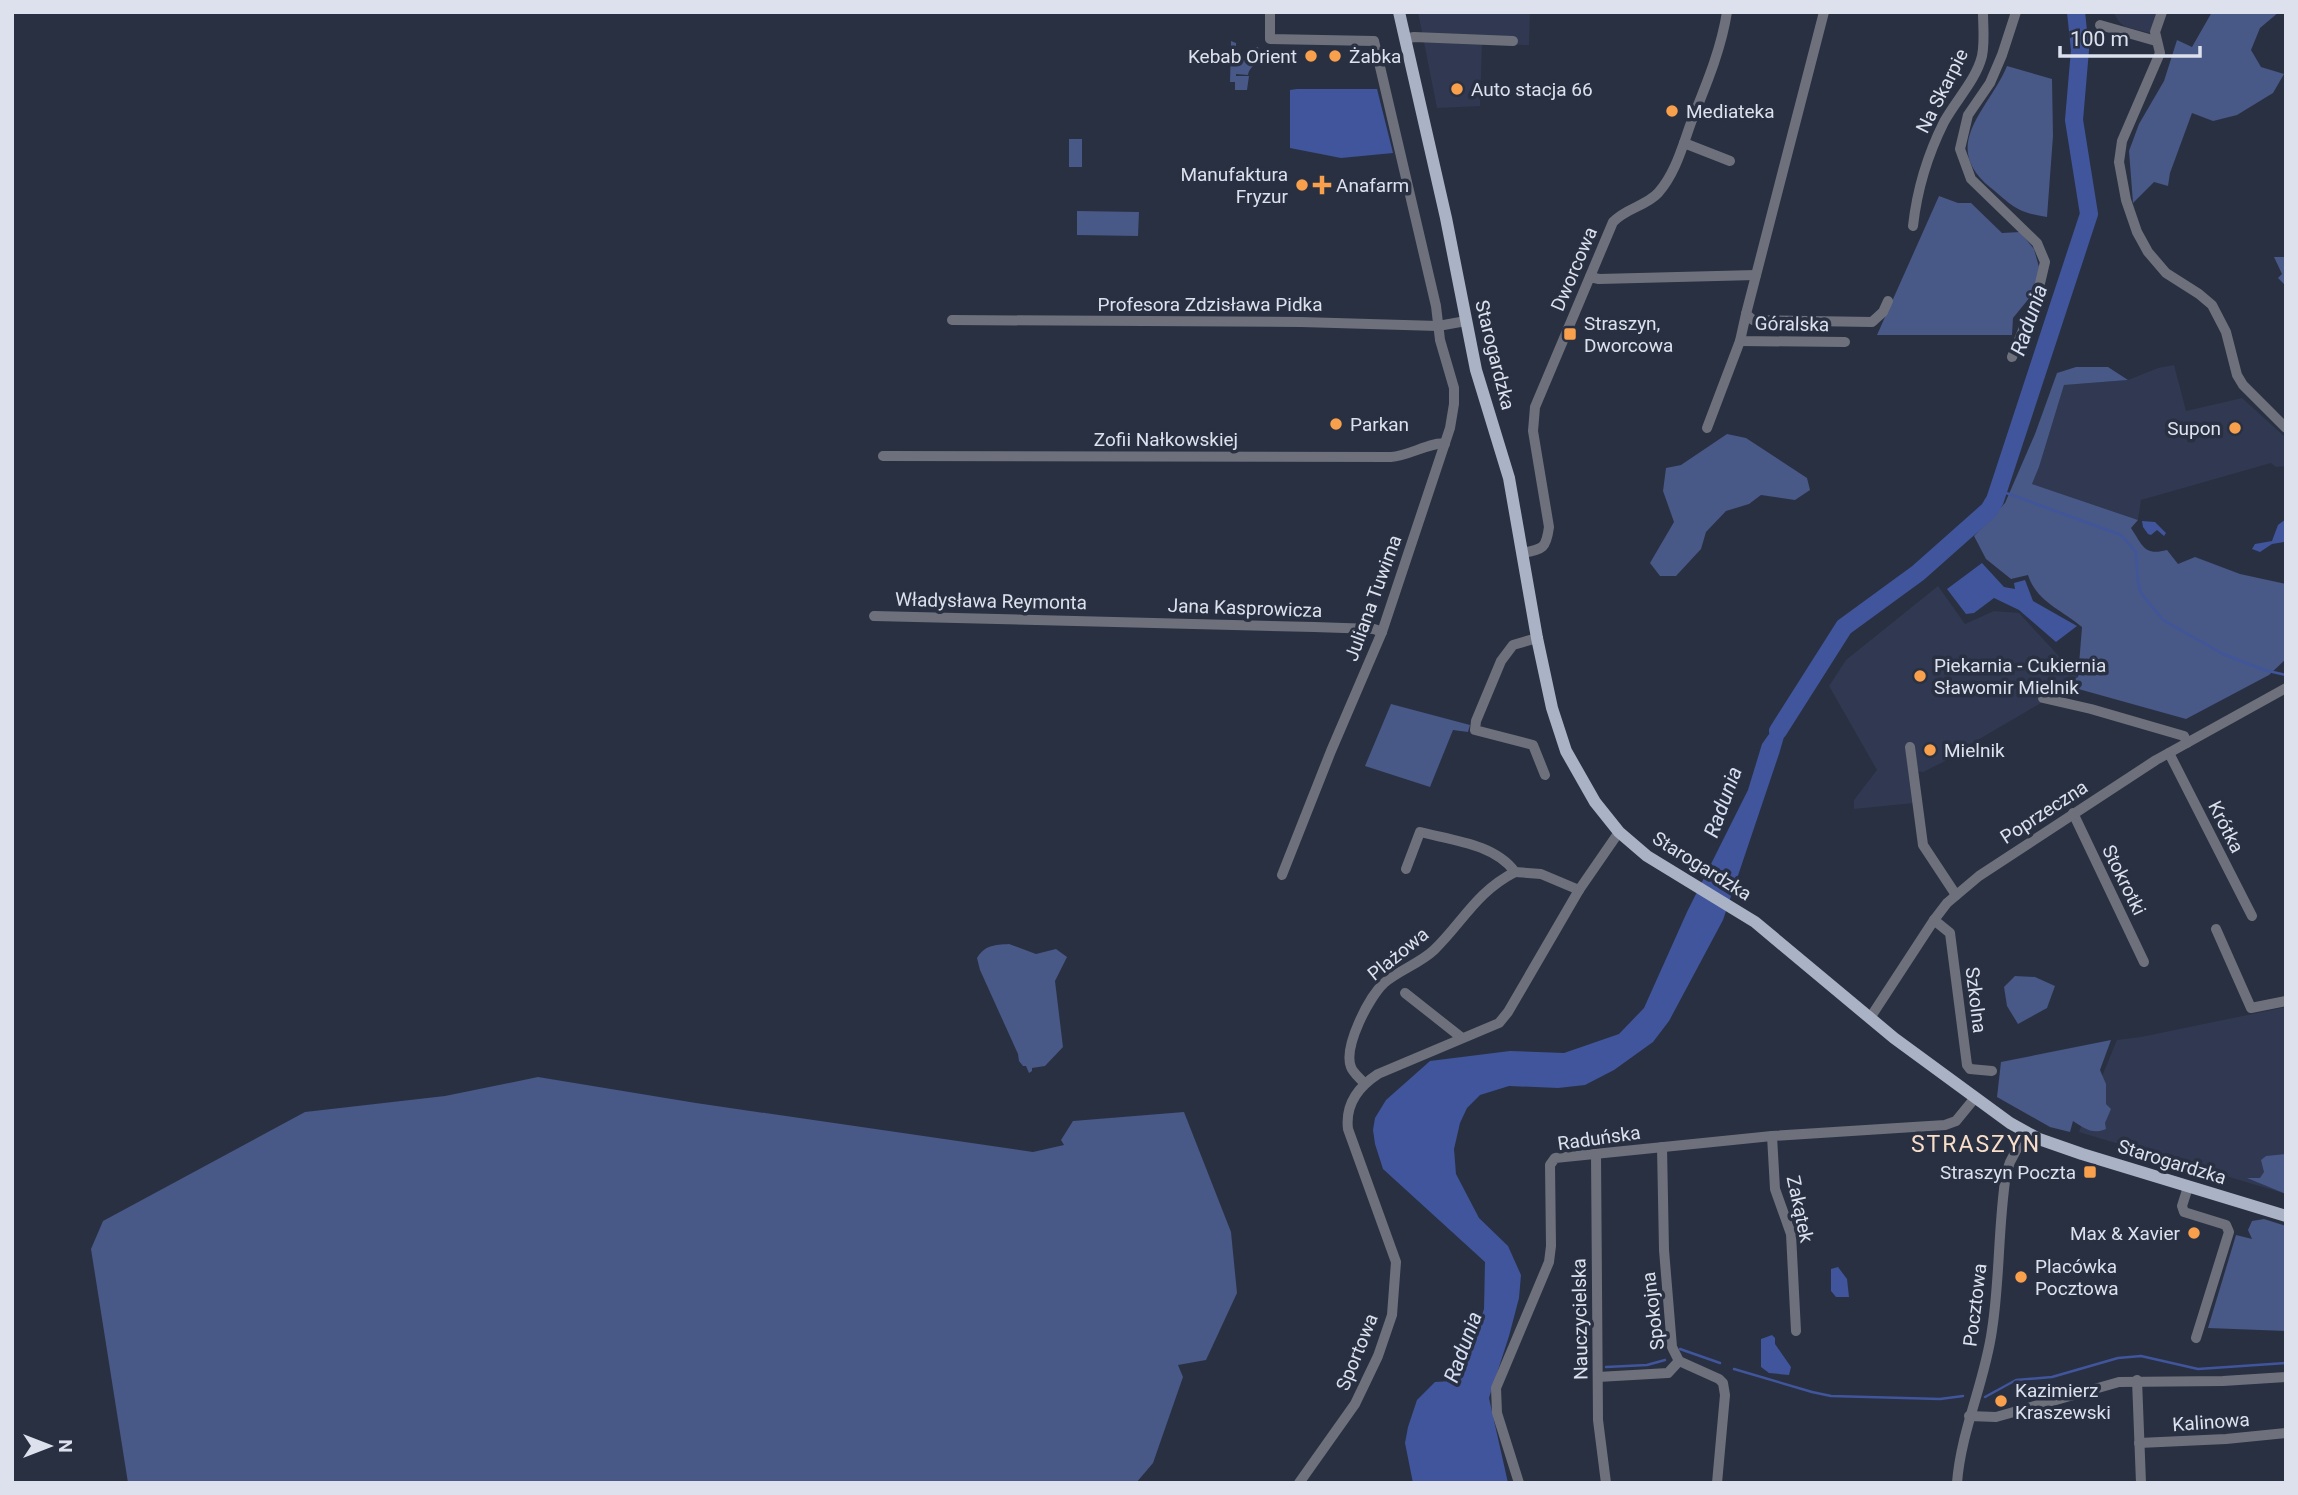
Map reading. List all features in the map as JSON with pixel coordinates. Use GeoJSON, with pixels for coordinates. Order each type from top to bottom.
{"type":"FeatureCollection","features":[{"type":"Feature","properties":{"kind":"main road","name":"Starogardzka"},"geometry":{"type":"LineString","coordinates":[[1399,12],[1446,218],[1476,370],[1509,478],[1552,708],[1566,751],[1590,794],[1619,832],[1647,856],[1766,931],[1870,1018],[1974,1099],[2026,1132],[2082,1154],[2286,1216]]}},
{"type":"Feature","properties":{"kind":"street","name":"Juliana Tuwima"},"geometry":{"type":"LineString","coordinates":[[1270,12],[1270,39],[1374,41],[1436,306],[1440,340],[1453,380],[1455,396],[1445,444],[1382,632],[1282,875]]}},
{"type":"Feature","properties":{"kind":"street","name":"Dworcowa"},"geometry":{"type":"LineString","coordinates":[[1522,553],[1540,550],[1547,543],[1549,527],[1533,432],[1535,407],[1614,222],[1627,209],[1654,197],[1668,179],[1722,39],[1727,12]]}},
{"type":"Feature","properties":{"kind":"street"},"geometry":{"type":"LineString","coordinates":[[1824,12],[1746,314],[1753,320],[1872,322],[1883,312],[1888,301]]}},
{"type":"Feature","properties":{"kind":"street","name":"Na Skarpie"},"geometry":{"type":"LineString","coordinates":[[1913,226],[1921,184],[1932,150],[1945,121],[1977,70],[1982,56],[1983,12]]}},
{"type":"Feature","properties":{"kind":"street"},"geometry":{"type":"LineString","coordinates":[[2012,358],[2038,296],[2045,262],[2036,243],[1971,179],[1960,149],[1968,115],[1990,83],[2016,12]]}},
{"type":"Feature","properties":{"kind":"street"},"geometry":{"type":"LineString","coordinates":[[2162,12],[2155,32],[2160,53],[2122,141],[2119,162],[2130,211],[2148,252],[2166,273],[2212,305],[2226,332],[2237,375],[2243,385],[2286,428]]}},
{"type":"Feature","properties":{"kind":"street"},"geometry":{"type":"LineString","coordinates":[[2100,25],[2156,41]]}},
{"type":"Feature","properties":{"kind":"street"},"geometry":{"type":"LineString","coordinates":[[1405,39],[1414,37],[1513,41]]}},
{"type":"Feature","properties":{"kind":"street"},"geometry":{"type":"LineString","coordinates":[[1684,143],[1730,161]]}},
{"type":"Feature","properties":{"kind":"street"},"geometry":{"type":"LineString","coordinates":[[1590,277],[1599,279],[1756,275]]}},
{"type":"Feature","properties":{"kind":"street","name":"Góralska"},"geometry":{"type":"LineString","coordinates":[[1707,428],[1740,341],[1746,314]]}},
{"type":"Feature","properties":{"kind":"street","name":"Profesora Zdzisława Pidka"},"geometry":{"type":"LineString","coordinates":[[952,320],[1263,321],[1438,326],[1466,320]]}},
{"type":"Feature","properties":{"kind":"street","name":"Góralska"},"geometry":{"type":"LineString","coordinates":[[1740,341],[1845,342]]}},
{"type":"Feature","properties":{"kind":"street","name":"Zofii Nałkowskiej"},"geometry":{"type":"LineString","coordinates":[[883,456],[1391,457],[1416,452],[1436,442],[1445,444]]}},
{"type":"Feature","properties":{"kind":"street","name":"Władysława Reymonta"},"geometry":{"type":"LineString","coordinates":[[874,616],[1107,621]]}},
{"type":"Feature","properties":{"kind":"street","name":"Jana Kasprowicza"},"geometry":{"type":"LineString","coordinates":[[1107,621],[1374,629],[1382,632]]}},
{"type":"Feature","properties":{"kind":"street"},"geometry":{"type":"LineString","coordinates":[[1537,638],[1513,645],[1501,661],[1476,721],[1475,730],[1533,745],[1545,775]]}},
{"type":"Feature","properties":{"kind":"street","name":"Poprzeczna"},"geometry":{"type":"LineString","coordinates":[[1870,1018],[1934,920],[1956,895],[1979,876],[2169,753],[2286,688]]}},
{"type":"Feature","properties":{"kind":"street"},"geometry":{"type":"LineString","coordinates":[[2043,698],[2184,736],[2187,743]]}},
{"type":"Feature","properties":{"kind":"street"},"geometry":{"type":"LineString","coordinates":[[1910,747],[1923,845],[1956,895]]}},
{"type":"Feature","properties":{"kind":"street","name":"Krótka"},"geometry":{"type":"LineString","coordinates":[[2169,753],[2252,916]]}},
{"type":"Feature","properties":{"kind":"street","name":"Stokrotki"},"geometry":{"type":"LineString","coordinates":[[2073,813],[2144,962]]}},
{"type":"Feature","properties":{"kind":"street"},"geometry":{"type":"LineString","coordinates":[[1406,869],[1420,832],[1479,847],[1504,859],[1515,872],[1541,874],[1579,890]]}},
{"type":"Feature","properties":{"kind":"street"},"geometry":{"type":"LineString","coordinates":[[1364,1083],[1378,1074],[1499,1023],[1579,890],[1619,832]]}},
{"type":"Feature","properties":{"kind":"street","name":"Plażowa"},"geometry":{"type":"LineString","coordinates":[[1364,1083],[1351,1068],[1349,1057],[1359,1025],[1377,991],[1434,950],[1482,894],[1515,872]]}},
{"type":"Feature","properties":{"kind":"street","name":"Szkolna"},"geometry":{"type":"LineString","coordinates":[[1934,920],[1950,933],[1967,1065],[1970,1069],[1992,1071]]}},
{"type":"Feature","properties":{"kind":"street"},"geometry":{"type":"LineString","coordinates":[[2216,929],[2251,1008],[2286,1001]]}},
{"type":"Feature","properties":{"kind":"street","name":"Plażowa"},"geometry":{"type":"LineString","coordinates":[[1405,993],[1462,1038]]}},
{"type":"Feature","properties":{"kind":"street","name":"Sportowa"},"geometry":{"type":"LineString","coordinates":[[1299,1483],[1355,1404],[1378,1356],[1392,1315],[1396,1262],[1351,1141],[1348,1113],[1355,1095],[1364,1083]]}},
{"type":"Feature","properties":{"kind":"street","name":"Raduńska"},"geometry":{"type":"LineString","coordinates":[[1519,1483],[1497,1413],[1495,1397],[1498,1378],[1549,1262],[1552,1246],[1550,1165],[1555,1158],[1772,1136],[1945,1125],[1956,1121],[1974,1099]]}},
{"type":"Feature","properties":{"kind":"street","name":"Pocztowa"},"geometry":{"type":"LineString","coordinates":[[1957,1483],[1965,1432],[1985,1367],[1992,1331],[2006,1174],[2026,1132]]}},
{"type":"Feature","properties":{"kind":"street","name":"Zakątek"},"geometry":{"type":"LineString","coordinates":[[1772,1136],[1775,1189],[1791,1234],[1796,1331]]}},
{"type":"Feature","properties":{"kind":"street","name":"Spokojna"},"geometry":{"type":"LineString","coordinates":[[1662,1147],[1664,1250],[1672,1347],[1679,1361],[1723,1383],[1725,1395],[1717,1483]]}},
{"type":"Feature","properties":{"kind":"street","name":"Nauczycielska"},"geometry":{"type":"LineString","coordinates":[[1596,1154],[1598,1420],[1606,1483]]}},
{"type":"Feature","properties":{"kind":"street"},"geometry":{"type":"LineString","coordinates":[[2188,1187],[2182,1206],[2184,1212],[2226,1225],[2229,1232],[2196,1338]]}},
{"type":"Feature","properties":{"kind":"street"},"geometry":{"type":"LineString","coordinates":[[1598,1377],[1668,1373],[1679,1361]]}},
{"type":"Feature","properties":{"kind":"street"},"geometry":{"type":"LineString","coordinates":[[1969,1416],[1996,1417],[2119,1382],[2223,1381],[2286,1377]]}},
{"type":"Feature","properties":{"kind":"street"},"geometry":{"type":"LineString","coordinates":[[2137,1380],[2141,1483]]}},
{"type":"Feature","properties":{"kind":"street","name":"Kalinowa"},"geometry":{"type":"LineString","coordinates":[[2139,1443],[2286,1433]]}},
{"type":"Feature","properties":{"kind":"shaded area"},"geometry":{"type":"Polygon","coordinates":[[[1418,12],[1530,12],[1529,45],[1482,44],[1480,106],[1437,108],[1418,12]]]}},
{"type":"Feature","properties":{"kind":"shaded area"},"geometry":{"type":"Polygon","coordinates":[[[2113,12],[2157,12],[2150,33],[2126,27],[2113,12]]]}},
{"type":"Feature","properties":{"kind":"shaded area"},"geometry":{"type":"Polygon","coordinates":[[[2212,12],[2279,12],[2260,28],[2251,50],[2261,67],[2284,74],[2273,93],[2237,115],[2213,121],[2192,113],[2170,173],[2168,186],[2154,182],[2133,203],[2129,151],[2139,124],[2164,81],[2177,40],[2192,47],[2212,12]]]}},
{"type":"Feature","properties":{"kind":"shaded area"},"geometry":{"type":"Polygon","coordinates":[[[1231,41],[1236,43],[1236,58],[1247,58],[1248,48],[1258,47],[1260,54],[1267,54],[1251,68],[1248,75],[1236,74],[1249,76],[1247,90],[1235,90],[1235,82],[1230,82],[1231,41]]]}},
{"type":"Feature","properties":{"kind":"shaded area"},"geometry":{"type":"Polygon","coordinates":[[[2007,66],[2052,79],[2053,136],[2047,217],[2022,211],[2011,204],[1976,172],[1969,157],[1968,142],[1972,127],[2007,66]]]}},
{"type":"Feature","properties":{"kind":"shaded area"},"geometry":{"type":"Polygon","coordinates":[[[1377,89],[1393,153],[1341,158],[1290,148],[1290,90],[1377,89]]]}},
{"type":"Feature","properties":{"kind":"shaded area"},"geometry":{"type":"Polygon","coordinates":[[[1069,139],[1082,139],[1082,167],[1069,167],[1069,139]]]}},
{"type":"Feature","properties":{"kind":"shaded area"},"geometry":{"type":"Polygon","coordinates":[[[1939,196],[1958,203],[1971,203],[2002,233],[2020,232],[2034,249],[2039,267],[2035,291],[2013,318],[2012,335],[1877,335],[1939,196]]]}},
{"type":"Feature","properties":{"kind":"shaded area"},"geometry":{"type":"Polygon","coordinates":[[[1077,211],[1139,212],[1138,236],[1077,235],[1077,211]]]}},
{"type":"Feature","properties":{"kind":"shaded area"},"geometry":{"type":"Polygon","coordinates":[[[2274,257],[2286,257],[2286,286],[2278,278],[2282,274],[2274,257]]]}},
{"type":"Feature","properties":{"kind":"shaded area"},"geometry":{"type":"Polygon","coordinates":[[[2174,365],[2186,411],[2242,398],[2286,438],[2286,466],[2276,467],[2271,463],[2141,500],[2138,520],[2032,484],[2064,385],[2128,380],[2158,368],[2174,365]]]}},
{"type":"Feature","properties":{"kind":"shaded area"},"geometry":{"type":"Polygon","coordinates":[[[2076,367],[2108,367],[2128,380],[2064,385],[2032,484],[2138,520],[2131,528],[2145,548],[2153,552],[2167,550],[2178,564],[2195,557],[2240,574],[2286,584],[2286,659],[2269,675],[2186,719],[2064,685],[2078,677],[2082,627],[2044,599],[2028,575],[2011,579],[1986,559],[1974,536],[2005,503],[2035,434],[2057,373],[2076,367]]]}},
{"type":"Feature","properties":{"kind":"shaded area"},"geometry":{"type":"Polygon","coordinates":[[[1727,434],[1746,438],[1807,478],[1810,490],[1795,500],[1761,495],[1749,504],[1726,511],[1706,532],[1701,549],[1676,576],[1660,576],[1650,563],[1674,522],[1663,491],[1666,468],[1681,465],[1727,434]]]}},
{"type":"Feature","properties":{"kind":"shaded area"},"geometry":{"type":"Polygon","coordinates":[[[2286,519],[2284,542],[2272,544],[2260,552],[2252,549],[2255,544],[2272,541],[2278,525],[2286,519]]]}},
{"type":"Feature","properties":{"kind":"shaded area"},"geometry":{"type":"Polygon","coordinates":[[[2142,521],[2155,522],[2166,533],[2164,536],[2157,530],[2151,535],[2148,534],[2142,521]]]}},
{"type":"Feature","properties":{"kind":"shaded area"},"geometry":{"type":"Polygon","coordinates":[[[1982,563],[2004,587],[2015,589],[2014,583],[2025,580],[2033,601],[2077,626],[2056,642],[2019,610],[1994,598],[1974,613],[1966,614],[1947,589],[1982,563]]]}},
{"type":"Feature","properties":{"kind":"shaded area"},"geometry":{"type":"Polygon","coordinates":[[[1938,586],[1965,624],[1994,611],[2019,613],[2078,677],[2057,689],[2045,684],[2041,703],[1964,748],[1965,751],[1923,772],[1917,771],[1914,803],[1854,809],[1854,800],[1877,770],[1829,686],[1846,660],[1938,586]]]}},
{"type":"Feature","properties":{"kind":"shaded area"},"geometry":{"type":"Polygon","coordinates":[[[1796,696],[1723,920],[1669,1021],[1653,1042],[1614,1070],[1585,1085],[1558,1088],[1509,1086],[1480,1095],[1467,1108],[1460,1123],[1454,1149],[1456,1174],[1479,1218],[1508,1246],[1521,1275],[1519,1298],[1489,1398],[1508,1483],[1413,1483],[1405,1443],[1408,1427],[1417,1400],[1435,1382],[1451,1381],[1469,1353],[1484,1309],[1485,1262],[1383,1169],[1375,1144],[1375,1118],[1386,1100],[1430,1061],[1510,1051],[1564,1053],[1619,1034],[1644,1008],[1687,912],[1748,790],[1762,744],[1796,696]]]}},
{"type":"Feature","properties":{"kind":"shaded area"},"geometry":{"type":"Polygon","coordinates":[[[1391,704],[1470,725],[1468,732],[1453,730],[1430,787],[1365,766],[1391,704]]]}},
{"type":"Feature","properties":{"kind":"shaded area"},"geometry":{"type":"Polygon","coordinates":[[[1009,944],[1036,954],[1056,949],[1067,957],[1055,981],[1063,1047],[1045,1066],[1032,1068],[1029,1073],[1026,1066],[1019,1061],[977,958],[990,946],[1009,944]]]}},
{"type":"Feature","properties":{"kind":"shaded area"},"geometry":{"type":"Polygon","coordinates":[[[2015,976],[2035,977],[2055,986],[2047,1008],[2018,1024],[2007,1006],[2004,987],[2015,976]]]}},
{"type":"Feature","properties":{"kind":"shaded area"},"geometry":{"type":"Polygon","coordinates":[[[2286,1007],[2286,1194],[2079,1132],[2117,1040],[2286,1007]]]}},
{"type":"Feature","properties":{"kind":"shaded area"},"geometry":{"type":"Polygon","coordinates":[[[2111,1040],[2100,1070],[2106,1084],[2106,1104],[2111,1109],[2105,1123],[2106,1129],[2092,1131],[2073,1121],[2070,1132],[2050,1127],[1997,1097],[2001,1062],[2111,1040]]]}},
{"type":"Feature","properties":{"kind":"shaded area"},"geometry":{"type":"Polygon","coordinates":[[[538,1077],[1033,1152],[1064,1145],[1061,1140],[1073,1121],[1184,1112],[1231,1232],[1237,1293],[1206,1360],[1178,1365],[1183,1377],[1153,1463],[1136,1483],[128,1483],[91,1249],[103,1221],[305,1112],[445,1096],[538,1077]]]}},
{"type":"Feature","properties":{"kind":"shaded area"},"geometry":{"type":"Polygon","coordinates":[[[2286,1154],[2286,1194],[2247,1178],[2260,1178],[2264,1172],[2261,1160],[2266,1156],[2286,1154]]]}},
{"type":"Feature","properties":{"kind":"shaded area"},"geometry":{"type":"Polygon","coordinates":[[[2264,1219],[2286,1226],[2286,1331],[2208,1328],[2236,1235],[2252,1239],[2248,1230],[2252,1221],[2264,1219]]]}},
{"type":"Feature","properties":{"kind":"shaded area"},"geometry":{"type":"Polygon","coordinates":[[[1838,1267],[1847,1279],[1849,1297],[1836,1297],[1831,1291],[1831,1269],[1838,1267]]]}},
{"type":"Feature","properties":{"kind":"shaded area"},"geometry":{"type":"Polygon","coordinates":[[[1772,1335],[1791,1367],[1789,1375],[1769,1373],[1761,1367],[1761,1339],[1772,1335]]]}},
{"type":"Feature","properties":{"kind":"waterway","name":"Radunia"},"geometry":{"type":"LineString","coordinates":[[1778,731],[1844,627],[1918,573],[1989,510],[1995,500],[2089,214],[2074,120],[2080,50],[2076,12]]}},
{"type":"Feature","properties":{"kind":"waterway"},"geometry":{"type":"LineString","coordinates":[[1998,490],[2121,535],[2136,552],[2141,593],[2163,620],[2223,654],[2264,670],[2286,675]]}},
{"type":"Feature","properties":{"kind":"waterway"},"geometry":{"type":"LineString","coordinates":[[1680,1349],[1720,1363]]}},
{"type":"Feature","properties":{"kind":"waterway"},"geometry":{"type":"LineString","coordinates":[[1985,1397],[2016,1380],[2052,1377],[2118,1358],[2141,1356],[2198,1369],[2286,1363]]}},
{"type":"Feature","properties":{"kind":"waterway"},"geometry":{"type":"LineString","coordinates":[[1606,1367],[1647,1365],[1665,1360]]}},
{"type":"Feature","properties":{"kind":"waterway"},"geometry":{"type":"LineString","coordinates":[[1734,1369],[1831,1396],[1940,1399],[1963,1396]]}},
{"type":"Feature","properties":{"kind":"place","name":"Kebab Orient"},"geometry":{"type":"Point","coordinates":[1311,56]}},
{"type":"Feature","properties":{"kind":"place","name":"Żabka"},"geometry":{"type":"Point","coordinates":[1335,56]}},
{"type":"Feature","properties":{"kind":"place","name":"Auto stacja 66"},"geometry":{"type":"Point","coordinates":[1457,89]}},
{"type":"Feature","properties":{"kind":"place","name":"Mediateka"},"geometry":{"type":"Point","coordinates":[1672,111]}},
{"type":"Feature","properties":{"kind":"place","name":"Manufaktura Fryzur"},"geometry":{"type":"Point","coordinates":[1302,185]}},
{"type":"Feature","properties":{"kind":"place","name":"Anafarm"},"geometry":{"type":"Point","coordinates":[1322,185]}},
{"type":"Feature","properties":{"kind":"place","name":"Straszyn, Dworcowa"},"geometry":{"type":"Point","coordinates":[1570,334]}},
{"type":"Feature","properties":{"kind":"place","name":"Parkan"},"geometry":{"type":"Point","coordinates":[1336,424]}},
{"type":"Feature","properties":{"kind":"place","name":"Supon"},"geometry":{"type":"Point","coordinates":[2235,428]}},
{"type":"Feature","properties":{"kind":"place","name":"Piekarnia - Cukiernia Sławomir Mielnik"},"geometry":{"type":"Point","coordinates":[1920,676]}},
{"type":"Feature","properties":{"kind":"place","name":"Mielnik"},"geometry":{"type":"Point","coordinates":[1930,750]}},
{"type":"Feature","properties":{"kind":"place","name":"Straszyn Poczta"},"geometry":{"type":"Point","coordinates":[2090,1172]}},
{"type":"Feature","properties":{"kind":"place","name":"Max & Xavier"},"geometry":{"type":"Point","coordinates":[2194,1233]}},
{"type":"Feature","properties":{"kind":"place","name":"Placówka Pocztowa"},"geometry":{"type":"Point","coordinates":[2021,1277]}},
{"type":"Feature","properties":{"kind":"place","name":"Kazimierz Kraszewski"},"geometry":{"type":"Point","coordinates":[2001,1401]}},
{"type":"Feature","properties":{"kind":"district","name":"STRASZYN"},"geometry":{"type":"Point","coordinates":[1976,1144]}}]}
